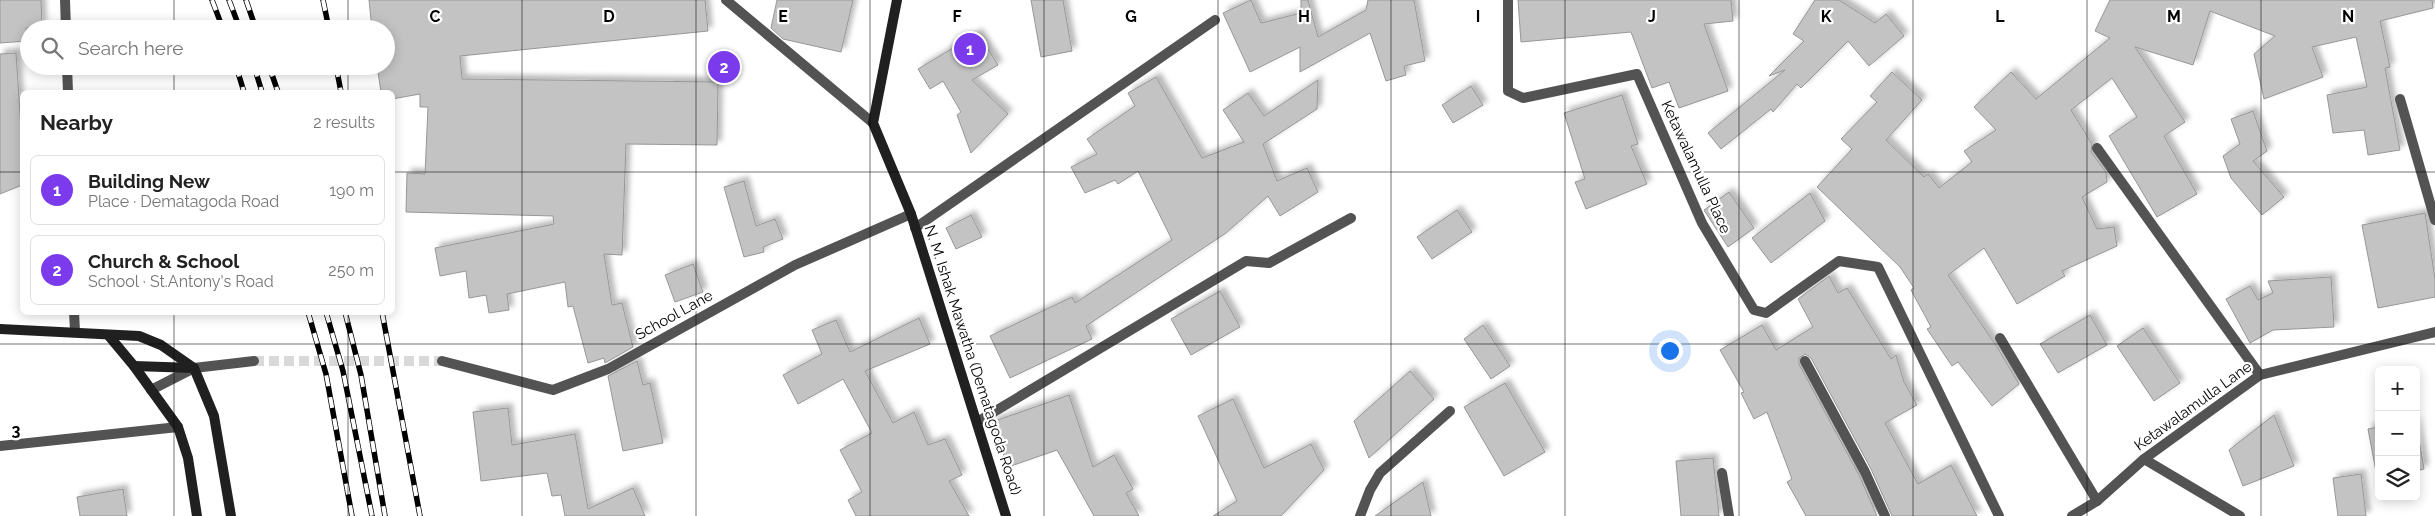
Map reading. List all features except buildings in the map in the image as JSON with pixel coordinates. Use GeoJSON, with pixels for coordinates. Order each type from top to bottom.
{"type":"FeatureCollection","features":[{"type":"Feature","properties":{"kind":"main road"},"geometry":{"type":"LineString","coordinates":[[873,123],[897,0]]}},
{"type":"Feature","properties":{"kind":"main road","name":"N. M. Ishak Mawatha (Dematagoda Road)"},"geometry":{"type":"LineString","coordinates":[[873,123],[911,214],[1006,516]]}},
{"type":"Feature","properties":{"kind":"main road"},"geometry":{"type":"LineString","coordinates":[[0,329],[74,331],[109,336],[139,336],[161,345],[194,368],[214,416],[230,516]]}},
{"type":"Feature","properties":{"kind":"main road"},"geometry":{"type":"LineString","coordinates":[[109,336],[134,366],[178,427],[188,458],[197,516]]}},
{"type":"Feature","properties":{"kind":"main road"},"geometry":{"type":"LineString","coordinates":[[134,366],[194,368]]}},
{"type":"Feature","properties":{"kind":"street"},"geometry":{"type":"LineString","coordinates":[[65,0],[66,20]]}},
{"type":"Feature","properties":{"kind":"street"},"geometry":{"type":"LineString","coordinates":[[726,0],[873,123]]}},
{"type":"Feature","properties":{"kind":"street","name":"Ketawalamulla Place"},"geometry":{"type":"LineString","coordinates":[[1508,0],[1508,91],[1523,98],[1637,74],[1702,223],[1754,310],[1766,313],[1839,261],[1878,266],[1999,516]]}},
{"type":"Feature","properties":{"kind":"street"},"geometry":{"type":"LineString","coordinates":[[915,228],[1214,20]]}},
{"type":"Feature","properties":{"kind":"street"},"geometry":{"type":"LineString","coordinates":[[67,75],[68,90]]}},
{"type":"Feature","properties":{"kind":"street"},"geometry":{"type":"LineString","coordinates":[[2400,99],[2435,220]]}},
{"type":"Feature","properties":{"kind":"street"},"geometry":{"type":"LineString","coordinates":[[2097,148],[2260,374]]}},
{"type":"Feature","properties":{"kind":"street","name":"School Lane"},"geometry":{"type":"LineString","coordinates":[[442,361],[554,390],[608,369],[795,265],[911,214]]}},
{"type":"Feature","properties":{"kind":"street"},"geometry":{"type":"LineString","coordinates":[[977,422],[1246,261],[1269,263],[1351,218]]}},
{"type":"Feature","properties":{"kind":"street"},"geometry":{"type":"LineString","coordinates":[[74,315],[74,331]]}},
{"type":"Feature","properties":{"kind":"street","name":"Ketawalamulla Lane"},"geometry":{"type":"LineString","coordinates":[[2072,516],[2097,501],[2144,459],[2260,374],[2435,332]]}},
{"type":"Feature","properties":{"kind":"street"},"geometry":{"type":"LineString","coordinates":[[2000,338],[2097,501]]}},
{"type":"Feature","properties":{"kind":"street"},"geometry":{"type":"LineString","coordinates":[[151,390],[194,368],[254,361]]}},
{"type":"Feature","properties":{"kind":"street"},"geometry":{"type":"LineString","coordinates":[[1805,361],[1865,472],[1885,516]]}},
{"type":"Feature","properties":{"kind":"street"},"geometry":{"type":"LineString","coordinates":[[1360,516],[1370,490],[1380,473],[1450,411]]}},
{"type":"Feature","properties":{"kind":"street"},"geometry":{"type":"LineString","coordinates":[[0,446],[178,427]]}},
{"type":"Feature","properties":{"kind":"street"},"geometry":{"type":"LineString","coordinates":[[2144,459],[2240,516]]}},
{"type":"Feature","properties":{"kind":"street"},"geometry":{"type":"LineString","coordinates":[[1722,473],[1729,516]]}},
{"type":"Feature","properties":{"kind":"tunnel"},"geometry":{"type":"LineString","coordinates":[[254,361],[442,361]]}},
{"type":"Feature","properties":{"kind":"railway"},"geometry":{"type":"LineString","coordinates":[[212,0],[220,20]]}},
{"type":"Feature","properties":{"kind":"railway"},"geometry":{"type":"LineString","coordinates":[[229,0],[237,20]]}},
{"type":"Feature","properties":{"kind":"railway"},"geometry":{"type":"LineString","coordinates":[[246,0],[253,20]]}},
{"type":"Feature","properties":{"kind":"railway"},"geometry":{"type":"LineString","coordinates":[[323,0],[327,20]]}},
{"type":"Feature","properties":{"kind":"railway"},"geometry":{"type":"LineString","coordinates":[[239,75],[243,90]]}},
{"type":"Feature","properties":{"kind":"railway"},"geometry":{"type":"LineString","coordinates":[[257,75],[261,90]]}},
{"type":"Feature","properties":{"kind":"railway"},"geometry":{"type":"LineString","coordinates":[[272,75],[277,90]]}},
{"type":"Feature","properties":{"kind":"railway"},"geometry":{"type":"LineString","coordinates":[[338,75],[341,90]]}},
{"type":"Feature","properties":{"kind":"railway"},"geometry":{"type":"LineString","coordinates":[[309,315],[326,374],[352,516]]}},
{"type":"Feature","properties":{"kind":"railway"},"geometry":{"type":"LineString","coordinates":[[327,315],[343,371],[372,516]]}},
{"type":"Feature","properties":{"kind":"railway"},"geometry":{"type":"LineString","coordinates":[[346,315],[361,375],[385,516]]}},
{"type":"Feature","properties":{"kind":"railway"},"geometry":{"type":"LineString","coordinates":[[383,315],[420,516]]}},
{"type":"Feature","properties":{"kind":"place","name":"Building New"},"geometry":{"type":"Point","coordinates":[970,49]}},
{"type":"Feature","properties":{"kind":"place","name":"Church & School"},"geometry":{"type":"Point","coordinates":[724,67]}}]}
